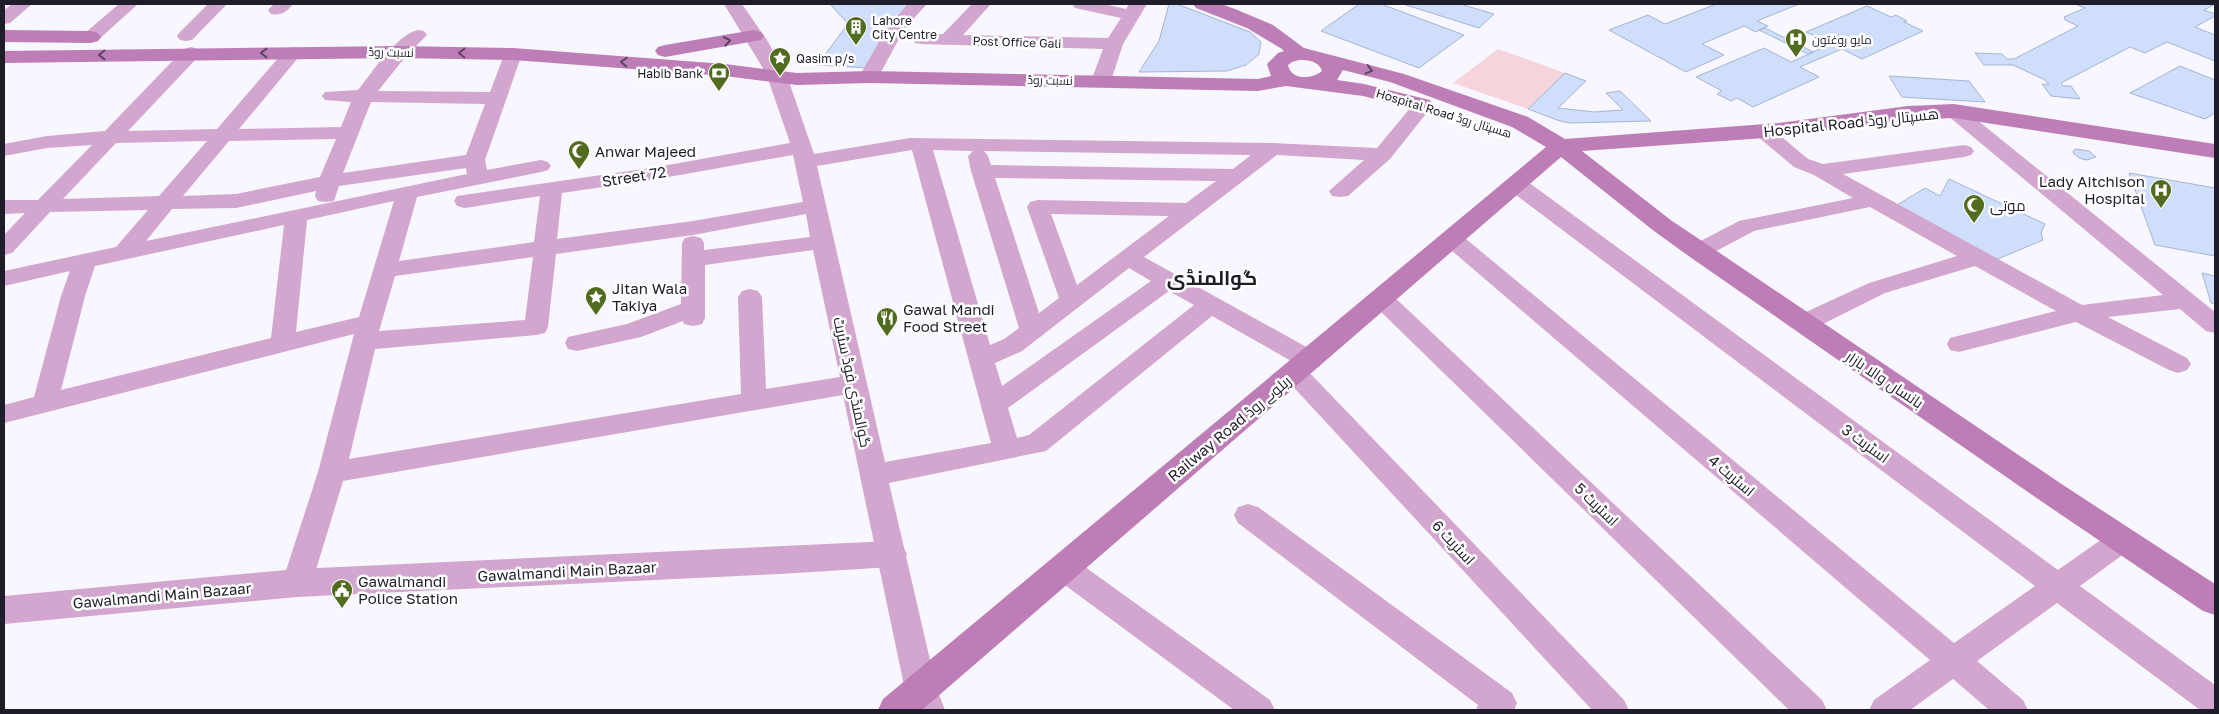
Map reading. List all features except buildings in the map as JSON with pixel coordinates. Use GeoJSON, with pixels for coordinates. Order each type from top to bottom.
{"type":"FeatureCollection","features":[{"type":"Feature","properties":{"kind":"main road"},"geometry":{"type":"LineString","coordinates":[[1203,4],[1270,31],[1288,42],[1299,54]]}},
{"type":"Feature","properties":{"kind":"main road","name":"نسبت روڈ"},"geometry":{"type":"LineString","coordinates":[[4,57],[189,45],[418,35],[538,41],[715,56],[797,79],[811,77],[869,77],[1258,85],[1288,79]]}},
{"type":"Feature","properties":{"kind":"main road","name":"نسبت روڈ"},"geometry":{"type":"LineString","coordinates":[[4,36],[129,36],[189,45],[293,53],[513,54],[725,70],[774,71]]}},
{"type":"Feature","properties":{"kind":"main road"},"geometry":{"type":"LineString","coordinates":[[664,51],[754,36]]}},
{"type":"Feature","properties":{"kind":"main road"},"geometry":{"type":"LineString","coordinates":[[1288,79],[1278,72],[1277,64],[1285,57],[1299,54]]}},
{"type":"Feature","properties":{"kind":"main road","name":"Hospital Road ھسپتال روڈ"},"geometry":{"type":"LineString","coordinates":[[1299,54],[1322,58],[1398,78],[1520,122],[1554,143]]}},
{"type":"Feature","properties":{"kind":"main road"},"geometry":{"type":"LineString","coordinates":[[1312,83],[1327,79],[1333,70],[1328,62],[1322,58]]}},
{"type":"Feature","properties":{"kind":"main road","name":"Hospital Road ھسپتال روڈ"},"geometry":{"type":"LineString","coordinates":[[1288,79],[1364,90],[1423,105],[1509,133],[1554,143],[1763,131],[1908,113],[1954,111],[2215,151]]}},
{"type":"Feature","properties":{"kind":"main road","name":"Railway Road ریلوے روڈ"},"geometry":{"type":"LineString","coordinates":[[915,704],[1064,568],[1516,184],[1554,143]]}},
{"type":"Feature","properties":{"kind":"main road","name":"بانساں والا بازار"},"geometry":{"type":"LineString","coordinates":[[1554,143],[1662,226],[2122,540],[2215,601]]}},
{"type":"Feature","properties":{"kind":"street"},"geometry":{"type":"LineString","coordinates":[[4,19],[23,4]]}},
{"type":"Feature","properties":{"kind":"street"},"geometry":{"type":"LineString","coordinates":[[91,37],[129,4]]}},
{"type":"Feature","properties":{"kind":"street"},"geometry":{"type":"LineString","coordinates":[[4,248],[109,137],[189,45],[218,4]]}},
{"type":"Feature","properties":{"kind":"street"},"geometry":{"type":"LineString","coordinates":[[732,4],[754,36],[774,71]]}},
{"type":"Feature","properties":{"kind":"street"},"geometry":{"type":"LineString","coordinates":[[869,77],[897,26],[918,4]]}},
{"type":"Feature","properties":{"kind":"street"},"geometry":{"type":"LineString","coordinates":[[948,40],[982,4]]}},
{"type":"Feature","properties":{"kind":"street"},"geometry":{"type":"LineString","coordinates":[[1081,4],[1135,10],[1114,44],[1101,81]]}},
{"type":"Feature","properties":{"kind":"street"},"geometry":{"type":"LineString","coordinates":[[323,210],[329,182],[363,97],[399,52],[418,35]]}},
{"type":"Feature","properties":{"kind":"street","name":"Post Office Gali"},"geometry":{"type":"LineString","coordinates":[[921,39],[1114,44]]}},
{"type":"Feature","properties":{"kind":"street"},"geometry":{"type":"LineString","coordinates":[[124,252],[293,53]]}},
{"type":"Feature","properties":{"kind":"street"},"geometry":{"type":"LineString","coordinates":[[477,169],[496,98],[513,54]]}},
{"type":"Feature","properties":{"kind":"street","name":"گوالمنڈی فوڈ سٹریٹ"},"geometry":{"type":"LineString","coordinates":[[774,71],[804,155],[890,554],[915,704]]}},
{"type":"Feature","properties":{"kind":"street"},"geometry":{"type":"LineString","coordinates":[[332,96],[496,98]]}},
{"type":"Feature","properties":{"kind":"street"},"geometry":{"type":"LineString","coordinates":[[1340,191],[1383,155],[1423,105]]}},
{"type":"Feature","properties":{"kind":"street"},"geometry":{"type":"LineString","coordinates":[[1954,111],[2215,325]]}},
{"type":"Feature","properties":{"kind":"street"},"geometry":{"type":"LineString","coordinates":[[1763,131],[1800,163],[1821,171],[2078,312],[2178,364]]}},
{"type":"Feature","properties":{"kind":"street"},"geometry":{"type":"LineString","coordinates":[[4,150],[47,142],[109,137],[222,137],[348,133]]}},
{"type":"Feature","properties":{"kind":"street","name":"Street 72"},"geometry":{"type":"LineString","coordinates":[[465,201],[657,173],[910,144],[1272,149],[1383,155]]}},
{"type":"Feature","properties":{"kind":"street"},"geometry":{"type":"LineString","coordinates":[[921,144],[1007,450]]}},
{"type":"Feature","properties":{"kind":"street"},"geometry":{"type":"LineString","coordinates":[[974,145],[1032,330]]}},
{"type":"Feature","properties":{"kind":"street"},"geometry":{"type":"LineString","coordinates":[[981,359],[1013,345],[1272,149]]}},
{"type":"Feature","properties":{"kind":"street"},"geometry":{"type":"LineString","coordinates":[[1821,171],[1964,151]]}},
{"type":"Feature","properties":{"kind":"street"},"geometry":{"type":"LineString","coordinates":[[4,207],[168,201],[236,201],[329,182],[477,169],[541,166]]}},
{"type":"Feature","properties":{"kind":"street"},"geometry":{"type":"LineString","coordinates":[[4,278],[408,192],[477,169]]}},
{"type":"Feature","properties":{"kind":"street"},"geometry":{"type":"LineString","coordinates":[[982,171],[1237,175]]}},
{"type":"Feature","properties":{"kind":"street","name":"اسٹریٹ 3"},"geometry":{"type":"LineString","coordinates":[[1516,184],[2060,586],[2215,703]]}},
{"type":"Feature","properties":{"kind":"street"},"geometry":{"type":"LineString","coordinates":[[4,414],[283,344],[367,332],[536,327],[552,188]]}},
{"type":"Feature","properties":{"kind":"street"},"geometry":{"type":"LineString","coordinates":[[297,583],[332,472],[367,332],[408,192]]}},
{"type":"Feature","properties":{"kind":"street"},"geometry":{"type":"LineString","coordinates":[[1699,251],[1747,226],[1874,200]]}},
{"type":"Feature","properties":{"kind":"street"},"geometry":{"type":"LineString","coordinates":[[385,270],[693,228],[815,206]]}},
{"type":"Feature","properties":{"kind":"street"},"geometry":{"type":"LineString","coordinates":[[1071,300],[1038,207],[1192,210]]}},
{"type":"Feature","properties":{"kind":"street"},"geometry":{"type":"LineString","coordinates":[[283,344],[296,216]]}},
{"type":"Feature","properties":{"kind":"street"},"geometry":{"type":"LineString","coordinates":[[577,342],[632,331],[693,313],[693,228]]}},
{"type":"Feature","properties":{"kind":"street","name":"اسٹریٹ 4"},"geometry":{"type":"LineString","coordinates":[[1452,239],[2012,710]]}},
{"type":"Feature","properties":{"kind":"street"},"geometry":{"type":"LineString","coordinates":[[693,259],[823,242]]}},
{"type":"Feature","properties":{"kind":"street"},"geometry":{"type":"LineString","coordinates":[[1804,323],[1877,288],[1978,257]]}},
{"type":"Feature","properties":{"kind":"street","name":"اسٹریٹ 6"},"geometry":{"type":"LineString","coordinates":[[1128,258],[1211,304],[1302,366],[1613,710]]}},
{"type":"Feature","properties":{"kind":"street"},"geometry":{"type":"LineString","coordinates":[[44,404],[73,296],[86,260]]}},
{"type":"Feature","properties":{"kind":"street"},"geometry":{"type":"LineString","coordinates":[[994,406],[1168,280]]}},
{"type":"Feature","properties":{"kind":"street"},"geometry":{"type":"LineString","coordinates":[[750,297],[754,401]]}},
{"type":"Feature","properties":{"kind":"street","name":"اسٹریٹ 5"},"geometry":{"type":"LineString","coordinates":[[1382,299],[1811,710]]}},
{"type":"Feature","properties":{"kind":"street"},"geometry":{"type":"LineString","coordinates":[[1959,344],[2078,312],[2185,300]]}},
{"type":"Feature","properties":{"kind":"street"},"geometry":{"type":"LineString","coordinates":[[874,475],[1037,444],[1211,304]]}},
{"type":"Feature","properties":{"kind":"street"},"geometry":{"type":"LineString","coordinates":[[332,472],[854,384]]}},
{"type":"Feature","properties":{"kind":"street"},"geometry":{"type":"LineString","coordinates":[[1248,515],[1501,703],[1492,710]]}},
{"type":"Feature","properties":{"kind":"street"},"geometry":{"type":"LineString","coordinates":[[1885,710],[2122,540]]}},
{"type":"Feature","properties":{"kind":"street","name":"Gawalmandi Main Bazaar"},"geometry":{"type":"LineString","coordinates":[[4,610],[297,583],[890,554]]}},
{"type":"Feature","properties":{"kind":"street"},"geometry":{"type":"LineString","coordinates":[[1064,568],[1259,710]]}},
{"type":"Feature","properties":{"kind":"shaded area"},"geometry":{"type":"Polygon","coordinates":[[[1498,49],[1565,73],[1528,109],[1453,83],[1498,49]]]}},
{"type":"Feature","properties":{"kind":"place","name":"Lahore City Centre"},"geometry":{"type":"Point","coordinates":[856,46]}},
{"type":"Feature","properties":{"kind":"place","name":"مایو روغتون"},"geometry":{"type":"Point","coordinates":[1796,58]}},
{"type":"Feature","properties":{"kind":"place","name":"Qasim p/s"},"geometry":{"type":"Point","coordinates":[780,77]}},
{"type":"Feature","properties":{"kind":"place","name":"Habib Bank"},"geometry":{"type":"Point","coordinates":[719,92]}},
{"type":"Feature","properties":{"kind":"place","name":"Anwar Majeed"},"geometry":{"type":"Point","coordinates":[579,170]}},
{"type":"Feature","properties":{"kind":"place","name":"Lady Aitchison Hospital"},"geometry":{"type":"Point","coordinates":[2161,209]}},
{"type":"Feature","properties":{"kind":"place","name":"موتی"},"geometry":{"type":"Point","coordinates":[1974,224]}},
{"type":"Feature","properties":{"kind":"place","name":"Jitan Wala Takiya"},"geometry":{"type":"Point","coordinates":[596,316]}},
{"type":"Feature","properties":{"kind":"place","name":"Gawal Mandi Food Street"},"geometry":{"type":"Point","coordinates":[887,337]}},
{"type":"Feature","properties":{"kind":"place","name":"Gawalmandi Police Station"},"geometry":{"type":"Point","coordinates":[342,609]}},
{"type":"Feature","properties":{"kind":"district","name":"گوالمنڈی"},"geometry":{"type":"Point","coordinates":[1212,277]}}]}
